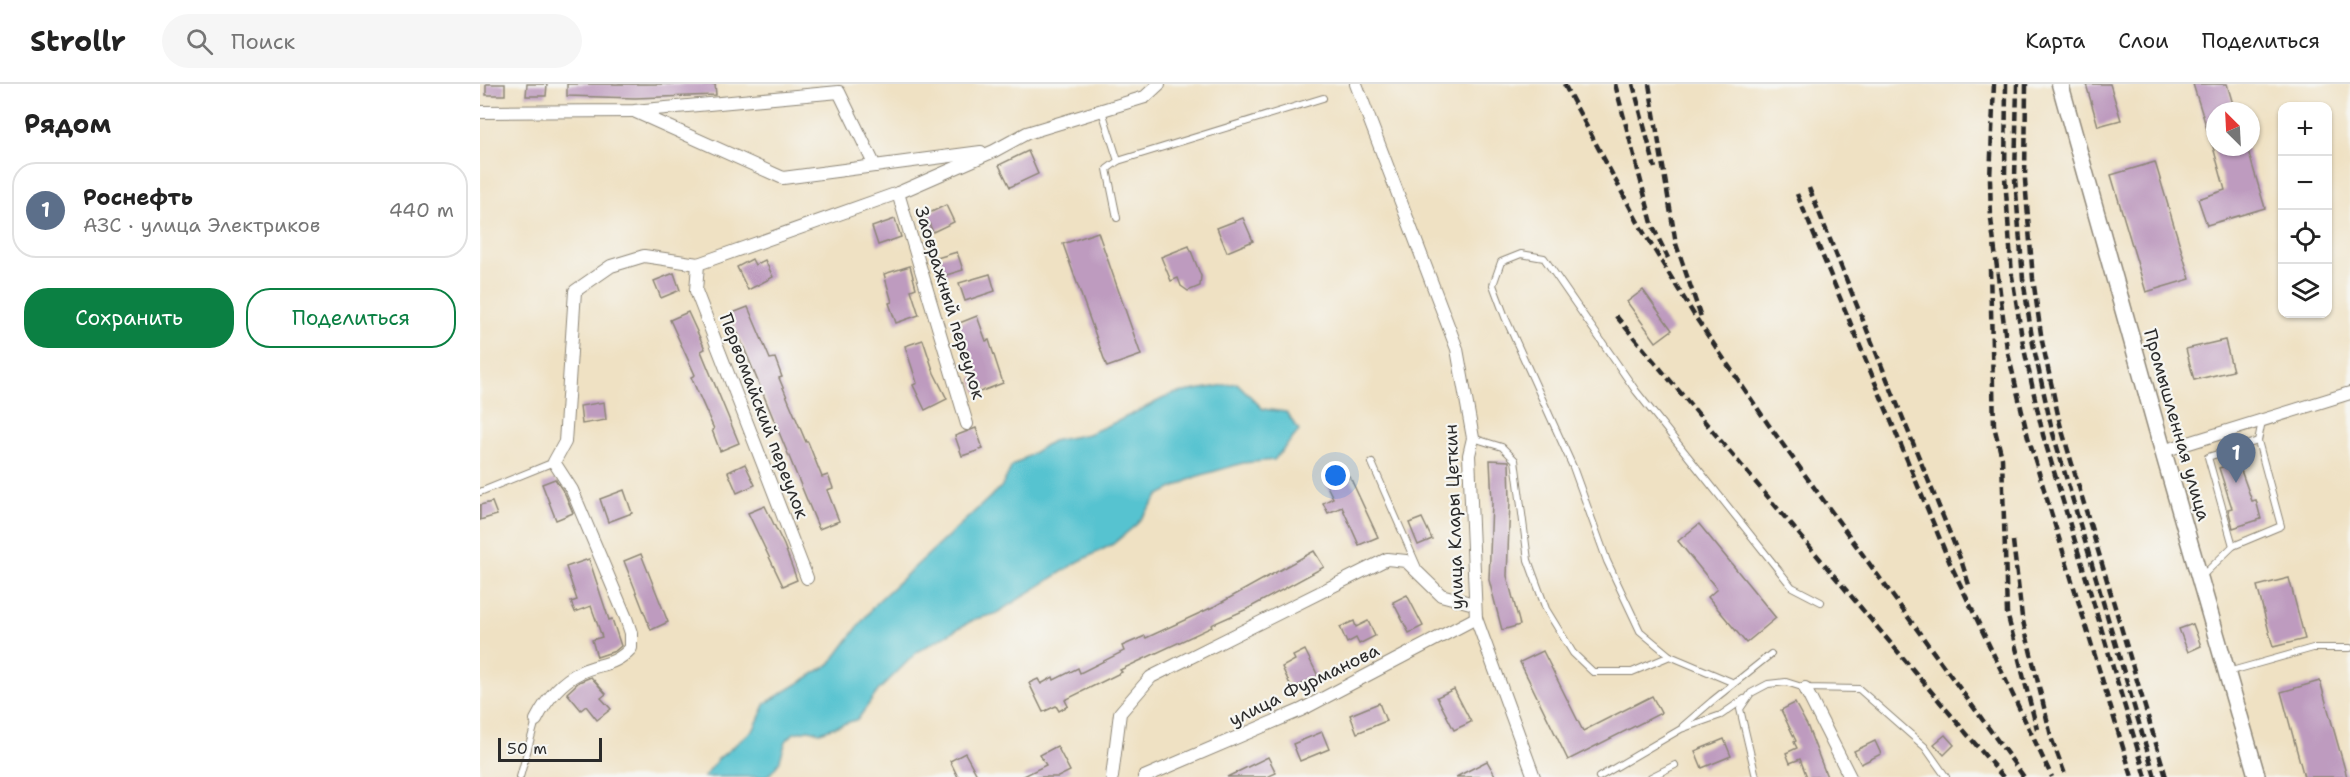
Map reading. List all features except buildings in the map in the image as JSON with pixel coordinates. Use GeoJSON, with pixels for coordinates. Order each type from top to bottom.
{"type":"FeatureCollection","features":[{"type":"Feature","properties":{"kind":"street"},"geometry":{"type":"LineString","coordinates":[[536,720],[561,684],[582,672],[622,658],[631,648],[631,633],[626,618],[572,490],[554,462],[565,442],[575,291],[610,266],[644,256],[698,264],[898,193],[994,151],[1028,133],[1145,97],[1159,84]]}},
{"type":"Feature","properties":{"kind":"street","name":"улица Клары Цеткин"},"geometry":{"type":"LineString","coordinates":[[1356,84],[1456,349],[1473,438],[1469,455],[1476,618],[1534,777]]}},
{"type":"Feature","properties":{"kind":"street","name":"Промышленная улица"},"geometry":{"type":"LineString","coordinates":[[2060,84],[2257,777]]}},
{"type":"Feature","properties":{"kind":"street"},"geometry":{"type":"LineString","coordinates":[[480,112],[634,111],[839,92],[875,166]]}},
{"type":"Feature","properties":{"kind":"street"},"geometry":{"type":"LineString","coordinates":[[634,111],[783,178],[994,151]]}},
{"type":"Feature","properties":{"kind":"street","name":"Заовражный переулок"},"geometry":{"type":"LineString","coordinates":[[898,193],[967,424]]}},
{"type":"Feature","properties":{"kind":"street","name":"Первомайский переулок"},"geometry":{"type":"LineString","coordinates":[[698,264],[696,291],[807,578]]}},
{"type":"Feature","properties":{"kind":"street"},"geometry":{"type":"LineString","coordinates":[[2163,451],[2350,393]]}},
{"type":"Feature","properties":{"kind":"street"},"geometry":{"type":"LineString","coordinates":[[1112,777],[1120,713],[1151,677],[1388,559],[1406,561],[1441,595],[1474,604]]}},
{"type":"Feature","properties":{"kind":"street","name":"улица Фурманова"},"geometry":{"type":"LineString","coordinates":[[1144,777],[1301,710],[1476,618]]}},
{"type":"Feature","properties":{"kind":"street"},"geometry":{"type":"LineString","coordinates":[[1805,688],[1850,777]]}},
{"type":"Feature","properties":{"kind":"lane"},"geometry":{"type":"LineString","coordinates":[[1117,218],[1107,169],[1118,161],[1323,98]]}},
{"type":"Feature","properties":{"kind":"lane"},"geometry":{"type":"LineString","coordinates":[[1102,111],[1118,161]]}},
{"type":"Feature","properties":{"kind":"lane"},"geometry":{"type":"LineString","coordinates":[[1734,683],[1670,656],[1640,631],[1607,561],[1573,467],[1505,317],[1493,285],[1502,262],[1521,254],[1544,258],[1636,392],[1792,587],[1821,602]]}},
{"type":"Feature","properties":{"kind":"lane"},"geometry":{"type":"LineString","coordinates":[[2200,577],[2233,546],[2281,526],[2258,441],[2262,421]]}},
{"type":"Feature","properties":{"kind":"lane"},"geometry":{"type":"LineString","coordinates":[[1473,438],[1502,447],[1515,460],[1528,560],[1546,609],[1573,653],[1593,672],[1632,672],[1670,656]]}},
{"type":"Feature","properties":{"kind":"lane"},"geometry":{"type":"LineString","coordinates":[[2233,546],[2208,458],[2258,441]]}},
{"type":"Feature","properties":{"kind":"lane"},"geometry":{"type":"LineString","coordinates":[[480,492],[554,462]]}},
{"type":"Feature","properties":{"kind":"lane"},"geometry":{"type":"LineString","coordinates":[[1372,463],[1421,574]]}},
{"type":"Feature","properties":{"kind":"lane"},"geometry":{"type":"LineString","coordinates":[[2227,672],[2313,648],[2350,648]]}},
{"type":"Feature","properties":{"kind":"lane"},"geometry":{"type":"LineString","coordinates":[[1681,729],[1772,654]]}},
{"type":"Feature","properties":{"kind":"lane"},"geometry":{"type":"LineString","coordinates":[[1599,777],[1681,729],[1720,715],[1768,684],[1786,682],[1805,688],[1859,688],[1925,747],[1946,777]]}},
{"type":"Feature","properties":{"kind":"lane"},"geometry":{"type":"LineString","coordinates":[[1751,693],[1740,709],[1756,777]]}},
{"type":"Feature","properties":{"kind":"lane"},"geometry":{"type":"LineString","coordinates":[[520,777],[536,720]]}},
{"type":"Feature","properties":{"kind":"lane"},"geometry":{"type":"LineString","coordinates":[[1651,777],[1675,765]]}},
{"type":"Feature","properties":{"kind":"water"},"geometry":{"type":"Polygon","coordinates":[[[1237,383],[1263,409],[1286,412],[1299,431],[1274,460],[1243,463],[1195,477],[1159,495],[1137,524],[1113,544],[1076,563],[995,614],[975,619],[918,651],[878,691],[858,719],[820,732],[808,730],[794,733],[786,741],[779,763],[770,774],[763,777],[704,777],[717,760],[754,729],[766,703],[830,664],[876,603],[1002,486],[1012,466],[1052,441],[1088,434],[1172,394],[1237,383]]]}},
{"type":"Feature","properties":{"kind":"railway"},"geometry":{"type":"LineString","coordinates":[[1564,84],[1641,228],[1696,318],[1768,424],[2024,777]]}},
{"type":"Feature","properties":{"kind":"railway"},"geometry":{"type":"LineString","coordinates":[[1615,84],[1653,227],[1668,258]]}},
{"type":"Feature","properties":{"kind":"railway"},"geometry":{"type":"LineString","coordinates":[[1633,84],[1655,168]]}},
{"type":"Feature","properties":{"kind":"railway"},"geometry":{"type":"LineString","coordinates":[[1649,84],[1676,244],[1701,317]]}},
{"type":"Feature","properties":{"kind":"railway"},"geometry":{"type":"LineString","coordinates":[[1994,84],[1990,179],[1991,219],[2007,349],[2028,437],[2132,777]]}},
{"type":"Feature","properties":{"kind":"railway"},"geometry":{"type":"LineString","coordinates":[[2006,84],[2005,177],[2012,276],[2023,344],[2043,435],[2146,777]]}},
{"type":"Feature","properties":{"kind":"railway"},"geometry":{"type":"LineString","coordinates":[[2017,84],[2015,179],[2023,279],[2033,344],[2052,430],[2155,777]]}},
{"type":"Feature","properties":{"kind":"railway"},"geometry":{"type":"LineString","coordinates":[[2026,84],[2025,180],[2033,279],[2042,341],[2060,424],[2166,777]]}},
{"type":"Feature","properties":{"kind":"railway"},"geometry":{"type":"LineString","coordinates":[[1809,188],[1962,563],[1970,588]]}},
{"type":"Feature","properties":{"kind":"railway"},"geometry":{"type":"LineString","coordinates":[[1797,194],[1949,561],[2052,777]]}},
{"type":"Feature","properties":{"kind":"railway"},"geometry":{"type":"LineString","coordinates":[[1990,269],[1994,426],[2002,458],[2007,613],[2037,729]]}},
{"type":"Feature","properties":{"kind":"railway"},"geometry":{"type":"LineString","coordinates":[[1616,316],[2003,777]]}},
{"type":"Feature","properties":{"kind":"railway"},"geometry":{"type":"LineString","coordinates":[[2013,541],[2022,617],[2052,740],[2066,777]]}},
{"type":"Feature","properties":{"kind":"place","name":"Роснефть"},"geometry":{"type":"Point","coordinates":[2236,483]}}]}
